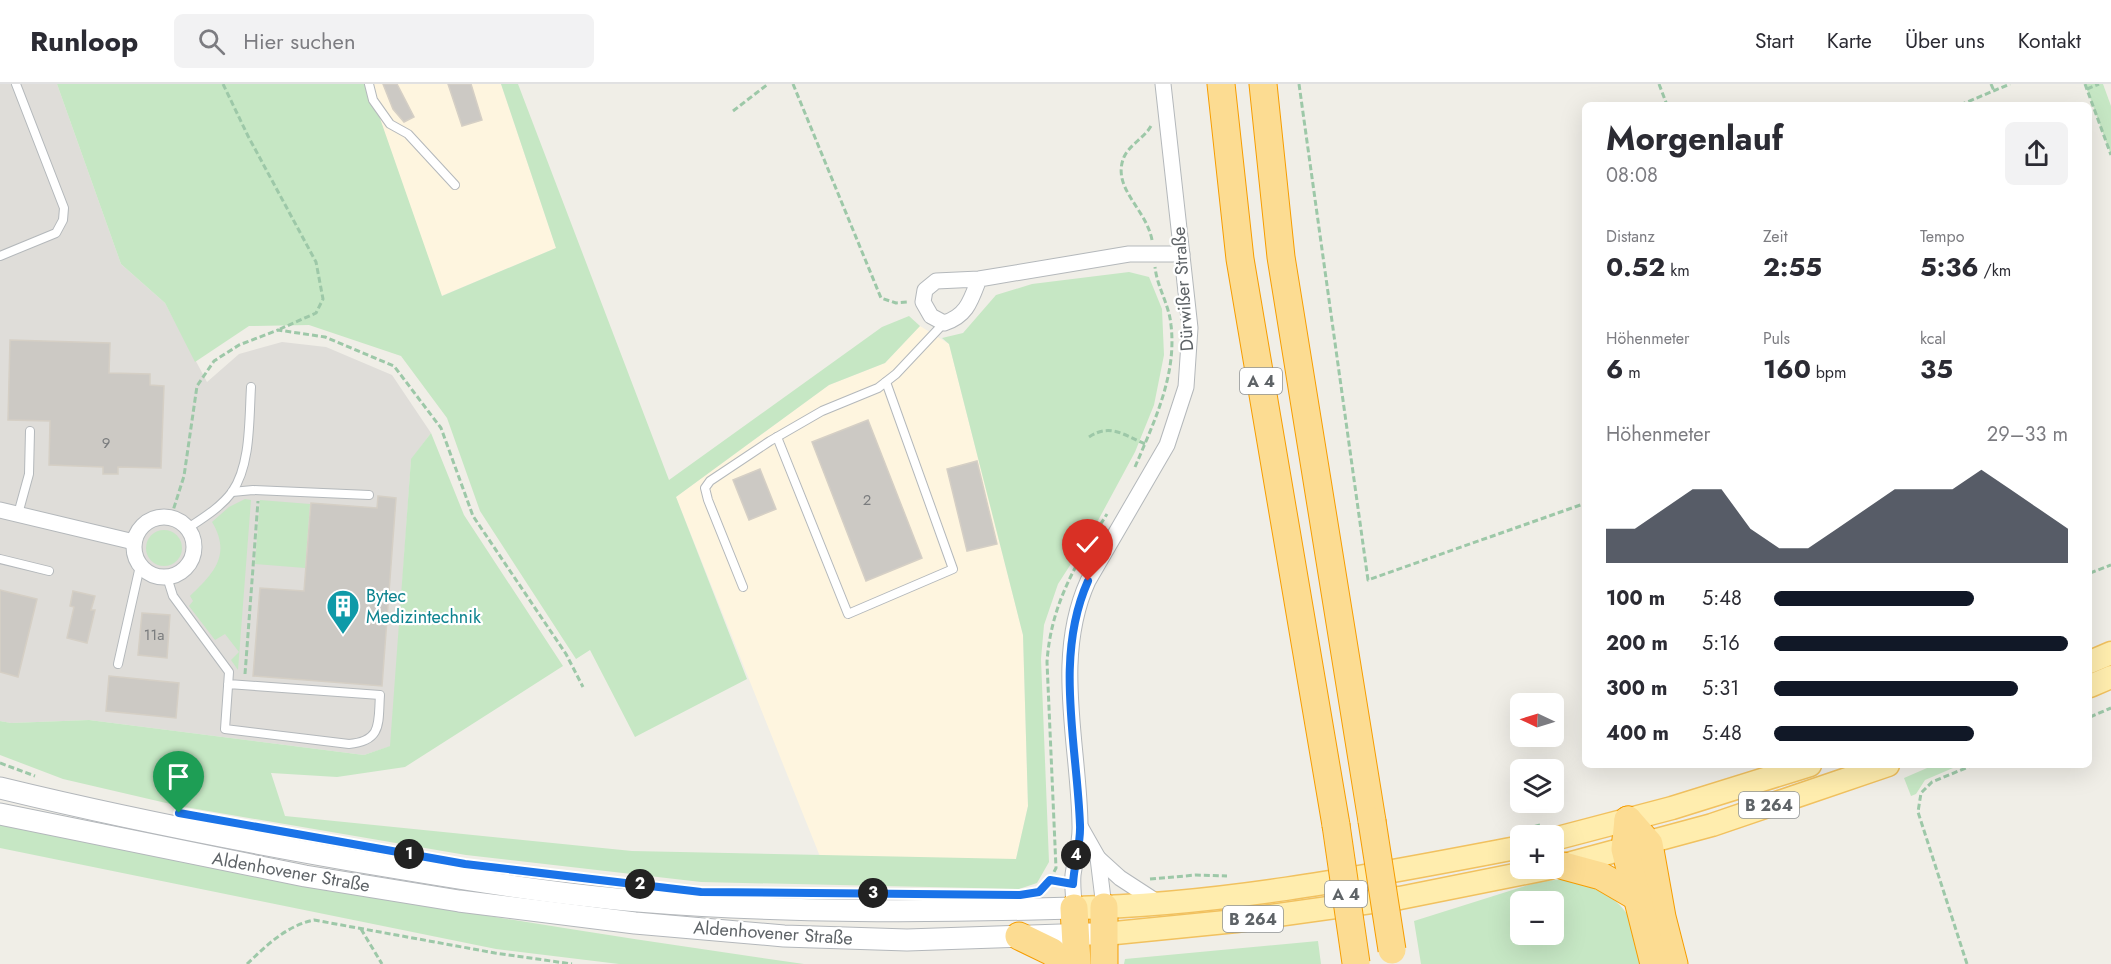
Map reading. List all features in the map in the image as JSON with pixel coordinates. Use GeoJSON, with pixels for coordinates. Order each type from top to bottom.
{"type":"FeatureCollection","features":[{"type":"Feature","properties":{"kind":"highway","name":"A 4"},"geometry":{"type":"LineString","coordinates":[[1221,84],[1240,259],[1336,825],[1356,964]]}},
{"type":"Feature","properties":{"kind":"highway","name":"A 4"},"geometry":{"type":"LineString","coordinates":[[1263,84],[1281,257],[1392,957]]}},
{"type":"Feature","properties":{"kind":"highway"},"geometry":{"type":"LineString","coordinates":[[1628,820],[1662,917],[1674,964]]}},
{"type":"Feature","properties":{"kind":"highway"},"geometry":{"type":"LineString","coordinates":[[1637,847],[1637,897],[1654,964]]}},
{"type":"Feature","properties":{"kind":"highway"},"geometry":{"type":"LineString","coordinates":[[1564,869],[1601,876],[1637,897]]}},
{"type":"Feature","properties":{"kind":"highway"},"geometry":{"type":"LineString","coordinates":[[1074,896],[1077,964]]}},
{"type":"Feature","properties":{"kind":"highway"},"geometry":{"type":"LineString","coordinates":[[1104,907],[1104,964]]}},
{"type":"Feature","properties":{"kind":"highway"},"geometry":{"type":"LineString","coordinates":[[1019,936],[1052,952],[1064,964]]}},
{"type":"Feature","properties":{"kind":"main road"},"geometry":{"type":"LineString","coordinates":[[2092,661],[2111,653]]}},
{"type":"Feature","properties":{"kind":"main road"},"geometry":{"type":"LineString","coordinates":[[2092,685],[2111,677]]}},
{"type":"Feature","properties":{"kind":"main road","name":"B 264"},"geometry":{"type":"LineString","coordinates":[[1564,829],[1628,820],[1800,768]]}},
{"type":"Feature","properties":{"kind":"main road","name":"Aldenhovener Straße"},"geometry":{"type":"LineString","coordinates":[[1564,865],[1637,847],[1879,768]]}},
{"type":"Feature","properties":{"kind":"main road","name":"Aldenhovener Straße"},"geometry":{"type":"LineString","coordinates":[[0,788],[168,826],[462,879],[637,901],[804,910],[906,912],[1074,896],[1104,907],[1160,904],[1365,877],[1510,841]]}},
{"type":"Feature","properties":{"kind":"main road","name":"Aldenhovener Straße"},"geometry":{"type":"LineString","coordinates":[[0,814],[305,876],[459,901],[635,923],[795,936],[908,940],[1105,934],[1236,921],[1400,898],[1510,876]]}},
{"type":"Feature","properties":{"kind":"street","name":"Dürwißer Straße"},"geometry":{"type":"LineString","coordinates":[[1074,896],[1080,828],[1069,663],[1075,621],[1080,598],[1088,581],[1163,453],[1178,419],[1190,357],[1190,328],[1163,84]]}},
{"type":"Feature","properties":{"kind":"street"},"geometry":{"type":"LineString","coordinates":[[979,279],[970,302],[957,319],[944,323],[931,316],[923,302],[925,290],[936,281],[979,279],[1129,254],[1182,254]]}},
{"type":"Feature","properties":{"kind":"street"},"geometry":{"type":"LineString","coordinates":[[0,510],[134,542]]}},
{"type":"Feature","properties":{"kind":"street"},"geometry":{"type":"LineString","coordinates":[[161,516],[181,521],[188,528],[194,548],[192,559],[178,574],[167,577],[148,572],[140,566],[136,558],[134,542],[143,524],[161,516]]}},
{"type":"Feature","properties":{"kind":"street","name":"Dürwißer Straße"},"geometry":{"type":"LineString","coordinates":[[1080,828],[1098,858],[1120,878],[1160,904]]}},
{"type":"Feature","properties":{"kind":"street","name":"Dürwißer Straße"},"geometry":{"type":"LineString","coordinates":[[1098,858],[1104,907]]}},
{"type":"Feature","properties":{"kind":"lane"},"geometry":{"type":"LineString","coordinates":[[0,256],[56,233],[63,220],[64,208],[16,84]]}},
{"type":"Feature","properties":{"kind":"lane"},"geometry":{"type":"LineString","coordinates":[[369,84],[373,99],[390,124],[408,134],[455,185]]}},
{"type":"Feature","properties":{"kind":"lane"},"geometry":{"type":"LineString","coordinates":[[743,587],[705,488],[710,481],[777,437],[822,411],[878,388],[944,323]]}},
{"type":"Feature","properties":{"kind":"lane"},"geometry":{"type":"LineString","coordinates":[[777,437],[848,614],[953,569],[886,382]]}},
{"type":"Feature","properties":{"kind":"lane"},"geometry":{"type":"LineString","coordinates":[[188,528],[211,512],[232,492],[246,458],[251,387]]}},
{"type":"Feature","properties":{"kind":"lane"},"geometry":{"type":"LineString","coordinates":[[18,514],[29,474],[30,431]]}},
{"type":"Feature","properties":{"kind":"lane"},"geometry":{"type":"LineString","coordinates":[[232,492],[259,490],[369,495]]}},
{"type":"Feature","properties":{"kind":"lane"},"geometry":{"type":"LineString","coordinates":[[0,559],[49,571]]}},
{"type":"Feature","properties":{"kind":"lane"},"geometry":{"type":"LineString","coordinates":[[118,663],[140,566]]}},
{"type":"Feature","properties":{"kind":"lane"},"geometry":{"type":"LineString","coordinates":[[167,577],[172,596],[229,672],[228,684],[225,729],[349,744],[362,743],[371,738],[377,730],[380,695],[228,684]]}},
{"type":"Feature","properties":{"kind":"path"},"geometry":{"type":"LineString","coordinates":[[171,517],[184,476],[197,386],[214,361],[239,345],[316,313],[323,299],[316,262],[248,136],[223,84]]}},
{"type":"Feature","properties":{"kind":"path"},"geometry":{"type":"LineString","coordinates":[[732,111],[768,84]]}},
{"type":"Feature","properties":{"kind":"path"},"geometry":{"type":"LineString","coordinates":[[792,84],[881,298],[896,303],[923,302]]}},
{"type":"Feature","properties":{"kind":"path"},"geometry":{"type":"LineString","coordinates":[[1299,84],[1368,580],[1582,504]]}},
{"type":"Feature","properties":{"kind":"path"},"geometry":{"type":"LineString","coordinates":[[1659,84],[1666,102]]}},
{"type":"Feature","properties":{"kind":"path"},"geometry":{"type":"LineString","coordinates":[[1991,84],[1994,91]]}},
{"type":"Feature","properties":{"kind":"path"},"geometry":{"type":"LineString","coordinates":[[1966,102],[2010,84]]}},
{"type":"Feature","properties":{"kind":"path"},"geometry":{"type":"LineString","coordinates":[[2085,84],[2092,102]]}},
{"type":"Feature","properties":{"kind":"path"},"geometry":{"type":"LineString","coordinates":[[2087,89],[2099,84]]}},
{"type":"Feature","properties":{"kind":"path"},"geometry":{"type":"LineString","coordinates":[[2092,103],[2111,156]]}},
{"type":"Feature","properties":{"kind":"path"},"geometry":{"type":"LineString","coordinates":[[278,330],[325,337],[394,366],[441,428],[473,516],[566,654],[583,687]]}},
{"type":"Feature","properties":{"kind":"path"},"geometry":{"type":"LineString","coordinates":[[1089,437],[1100,430],[1113,430],[1163,453]]}},
{"type":"Feature","properties":{"kind":"path"},"geometry":{"type":"LineString","coordinates":[[244,685],[259,490]]}},
{"type":"Feature","properties":{"kind":"path"},"geometry":{"type":"LineString","coordinates":[[2092,572],[2111,565]]}},
{"type":"Feature","properties":{"kind":"path"},"geometry":{"type":"LineString","coordinates":[[2092,716],[2111,708]]}},
{"type":"Feature","properties":{"kind":"path"},"geometry":{"type":"LineString","coordinates":[[0,763],[40,778]]}},
{"type":"Feature","properties":{"kind":"path"},"geometry":{"type":"LineString","coordinates":[[1966,768],[1932,782],[1921,793],[1918,812],[1967,964]]}},
{"type":"Feature","properties":{"kind":"path"},"geometry":{"type":"LineString","coordinates":[[1120,878],[1127,870],[1154,880],[1196,875],[1231,877]]}},
{"type":"Feature","properties":{"kind":"path"},"geometry":{"type":"LineString","coordinates":[[1039,892],[1050,880],[1074,896]]}},
{"type":"Feature","properties":{"kind":"path"},"geometry":{"type":"LineString","coordinates":[[247,964],[275,939],[298,923],[314,920],[495,953],[573,964]]}},
{"type":"Feature","properties":{"kind":"path"},"geometry":{"type":"LineString","coordinates":[[361,929],[381,964]]}},
{"type":"Feature","properties":{"kind":"shaded area"},"geometry":{"type":"Polygon","coordinates":[[[0,84],[57,84],[121,264],[165,303],[207,382],[239,354],[282,342],[326,347],[392,375],[431,433],[411,460],[391,746],[364,755],[89,720],[11,723],[0,721],[0,84]]]}},
{"type":"Feature","properties":{"kind":"shaded area"},"geometry":{"type":"Polygon","coordinates":[[[368,84],[501,84],[556,248],[441,296],[368,84]]]}},
{"type":"Feature","properties":{"kind":"shaded area"},"geometry":{"type":"Polygon","coordinates":[[[920,326],[949,344],[1023,635],[1028,806],[1016,859],[823,864],[676,497],[829,385],[885,363],[920,326]]]}},
{"type":"Feature","properties":{"kind":"green space"},"geometry":{"type":"Polygon","coordinates":[[[57,84],[368,84],[442,296],[556,248],[501,84],[518,84],[669,480],[882,327],[909,316],[920,326],[885,363],[829,385],[676,497],[747,679],[635,737],[590,650],[576,659],[480,511],[447,418],[401,356],[309,325],[249,326],[195,362],[165,303],[121,264],[57,84]]]}},
{"type":"Feature","properties":{"kind":"green space"},"geometry":{"type":"Polygon","coordinates":[[[2085,84],[2103,84],[2111,106],[2111,155],[2092,102],[2085,84]]]}},
{"type":"Feature","properties":{"kind":"green space"},"geometry":{"type":"Polygon","coordinates":[[[1129,272],[1149,277],[1162,309],[1164,355],[1154,405],[1135,452],[1094,528],[1058,584],[1044,625],[1041,659],[1049,862],[1037,883],[1019,889],[701,882],[466,855],[179,806],[63,779],[0,755],[0,721],[11,723],[89,720],[364,755],[390,746],[411,459],[431,433],[464,515],[563,666],[405,767],[337,777],[271,773],[285,816],[632,851],[1016,859],[1028,806],[1023,635],[949,344],[942,338],[963,333],[996,295],[1032,284],[1129,272]]]}},
{"type":"Feature","properties":{"kind":"green space"},"geometry":{"type":"Polygon","coordinates":[[[245,499],[251,500],[238,670],[231,660],[239,652],[225,634],[215,640],[189,606],[193,601],[190,596],[212,572],[220,554],[218,534],[212,522],[229,507],[245,499]]]}},
{"type":"Feature","properties":{"kind":"green space"},"geometry":{"type":"Polygon","coordinates":[[[260,500],[310,504],[305,568],[255,564],[260,500]]]}},
{"type":"Feature","properties":{"kind":"green space"},"geometry":{"type":"Polygon","coordinates":[[[164,530],[177,535],[182,548],[177,561],[164,566],[151,561],[146,548],[151,535],[164,530]]]}},
{"type":"Feature","properties":{"kind":"green space"},"geometry":{"type":"Polygon","coordinates":[[[1927,768],[1953,768],[1925,780],[1916,794],[1911,796],[1904,778],[1927,768]]]}},
{"type":"Feature","properties":{"kind":"green space"},"geometry":{"type":"Polygon","coordinates":[[[0,824],[200,865],[401,901],[804,964],[619,964],[496,949],[0,848],[0,824]]]}},
{"type":"Feature","properties":{"kind":"green space"},"geometry":{"type":"Polygon","coordinates":[[[1564,879],[1603,893],[1620,905],[1632,923],[1642,964],[1421,964],[1414,921],[1538,882],[1564,879]]]}},
{"type":"Feature","properties":{"kind":"green space"},"geometry":{"type":"Polygon","coordinates":[[[1318,941],[1321,964],[1124,964],[1125,959],[1318,941]]]}},
{"type":"Feature","properties":{"kind":"building"},"geometry":{"type":"Polygon","coordinates":[[[383,84],[397,84],[414,117],[404,122],[393,109],[383,84]]]}},
{"type":"Feature","properties":{"kind":"building"},"geometry":{"type":"Polygon","coordinates":[[[448,84],[471,84],[482,120],[462,126],[448,84]]]}},
{"type":"Feature","properties":{"kind":"building"},"geometry":{"type":"Polygon","coordinates":[[[10,340],[110,343],[109,373],[150,374],[150,385],[164,386],[161,468],[118,467],[118,474],[103,474],[103,467],[49,465],[50,421],[8,420],[10,340]]]}},
{"type":"Feature","properties":{"kind":"building"},"geometry":{"type":"Polygon","coordinates":[[[868,420],[922,558],[866,581],[812,442],[868,420]]]}},
{"type":"Feature","properties":{"kind":"building"},"geometry":{"type":"Polygon","coordinates":[[[977,461],[997,544],[967,551],[947,469],[977,461]]]}},
{"type":"Feature","properties":{"kind":"building"},"geometry":{"type":"Polygon","coordinates":[[[760,469],[776,509],[749,520],[733,480],[760,469]]]}},
{"type":"Feature","properties":{"kind":"building"},"geometry":{"type":"Polygon","coordinates":[[[378,496],[396,498],[382,686],[253,676],[260,588],[304,591],[311,503],[377,508],[378,496]]]}},
{"type":"Feature","properties":{"kind":"building"},"geometry":{"type":"Polygon","coordinates":[[[0,590],[37,599],[18,677],[0,672],[0,590]]]}},
{"type":"Feature","properties":{"kind":"building"},"geometry":{"type":"Polygon","coordinates":[[[73,591],[95,596],[91,610],[95,610],[87,643],[67,638],[74,607],[70,606],[73,591]]]}},
{"type":"Feature","properties":{"kind":"building"},"geometry":{"type":"Polygon","coordinates":[[[142,613],[170,615],[167,658],[138,655],[142,613]]]}},
{"type":"Feature","properties":{"kind":"building"},"geometry":{"type":"Polygon","coordinates":[[[109,676],[179,683],[176,718],[106,711],[109,676]]]}},
{"type":"Feature","properties":{"kind":"place","name":"Bytec Medizintechnik"},"geometry":{"type":"Point","coordinates":[343,635]}},
{"type":"Feature","properties":{"kind":"route"},"geometry":{"type":"LineString","coordinates":[[179,813],[465,864],[701,892],[1020,895],[1039,892],[1050,880],[1073,884],[1080,828],[1069,663],[1070,644],[1080,598],[1088,581]]}}]}
